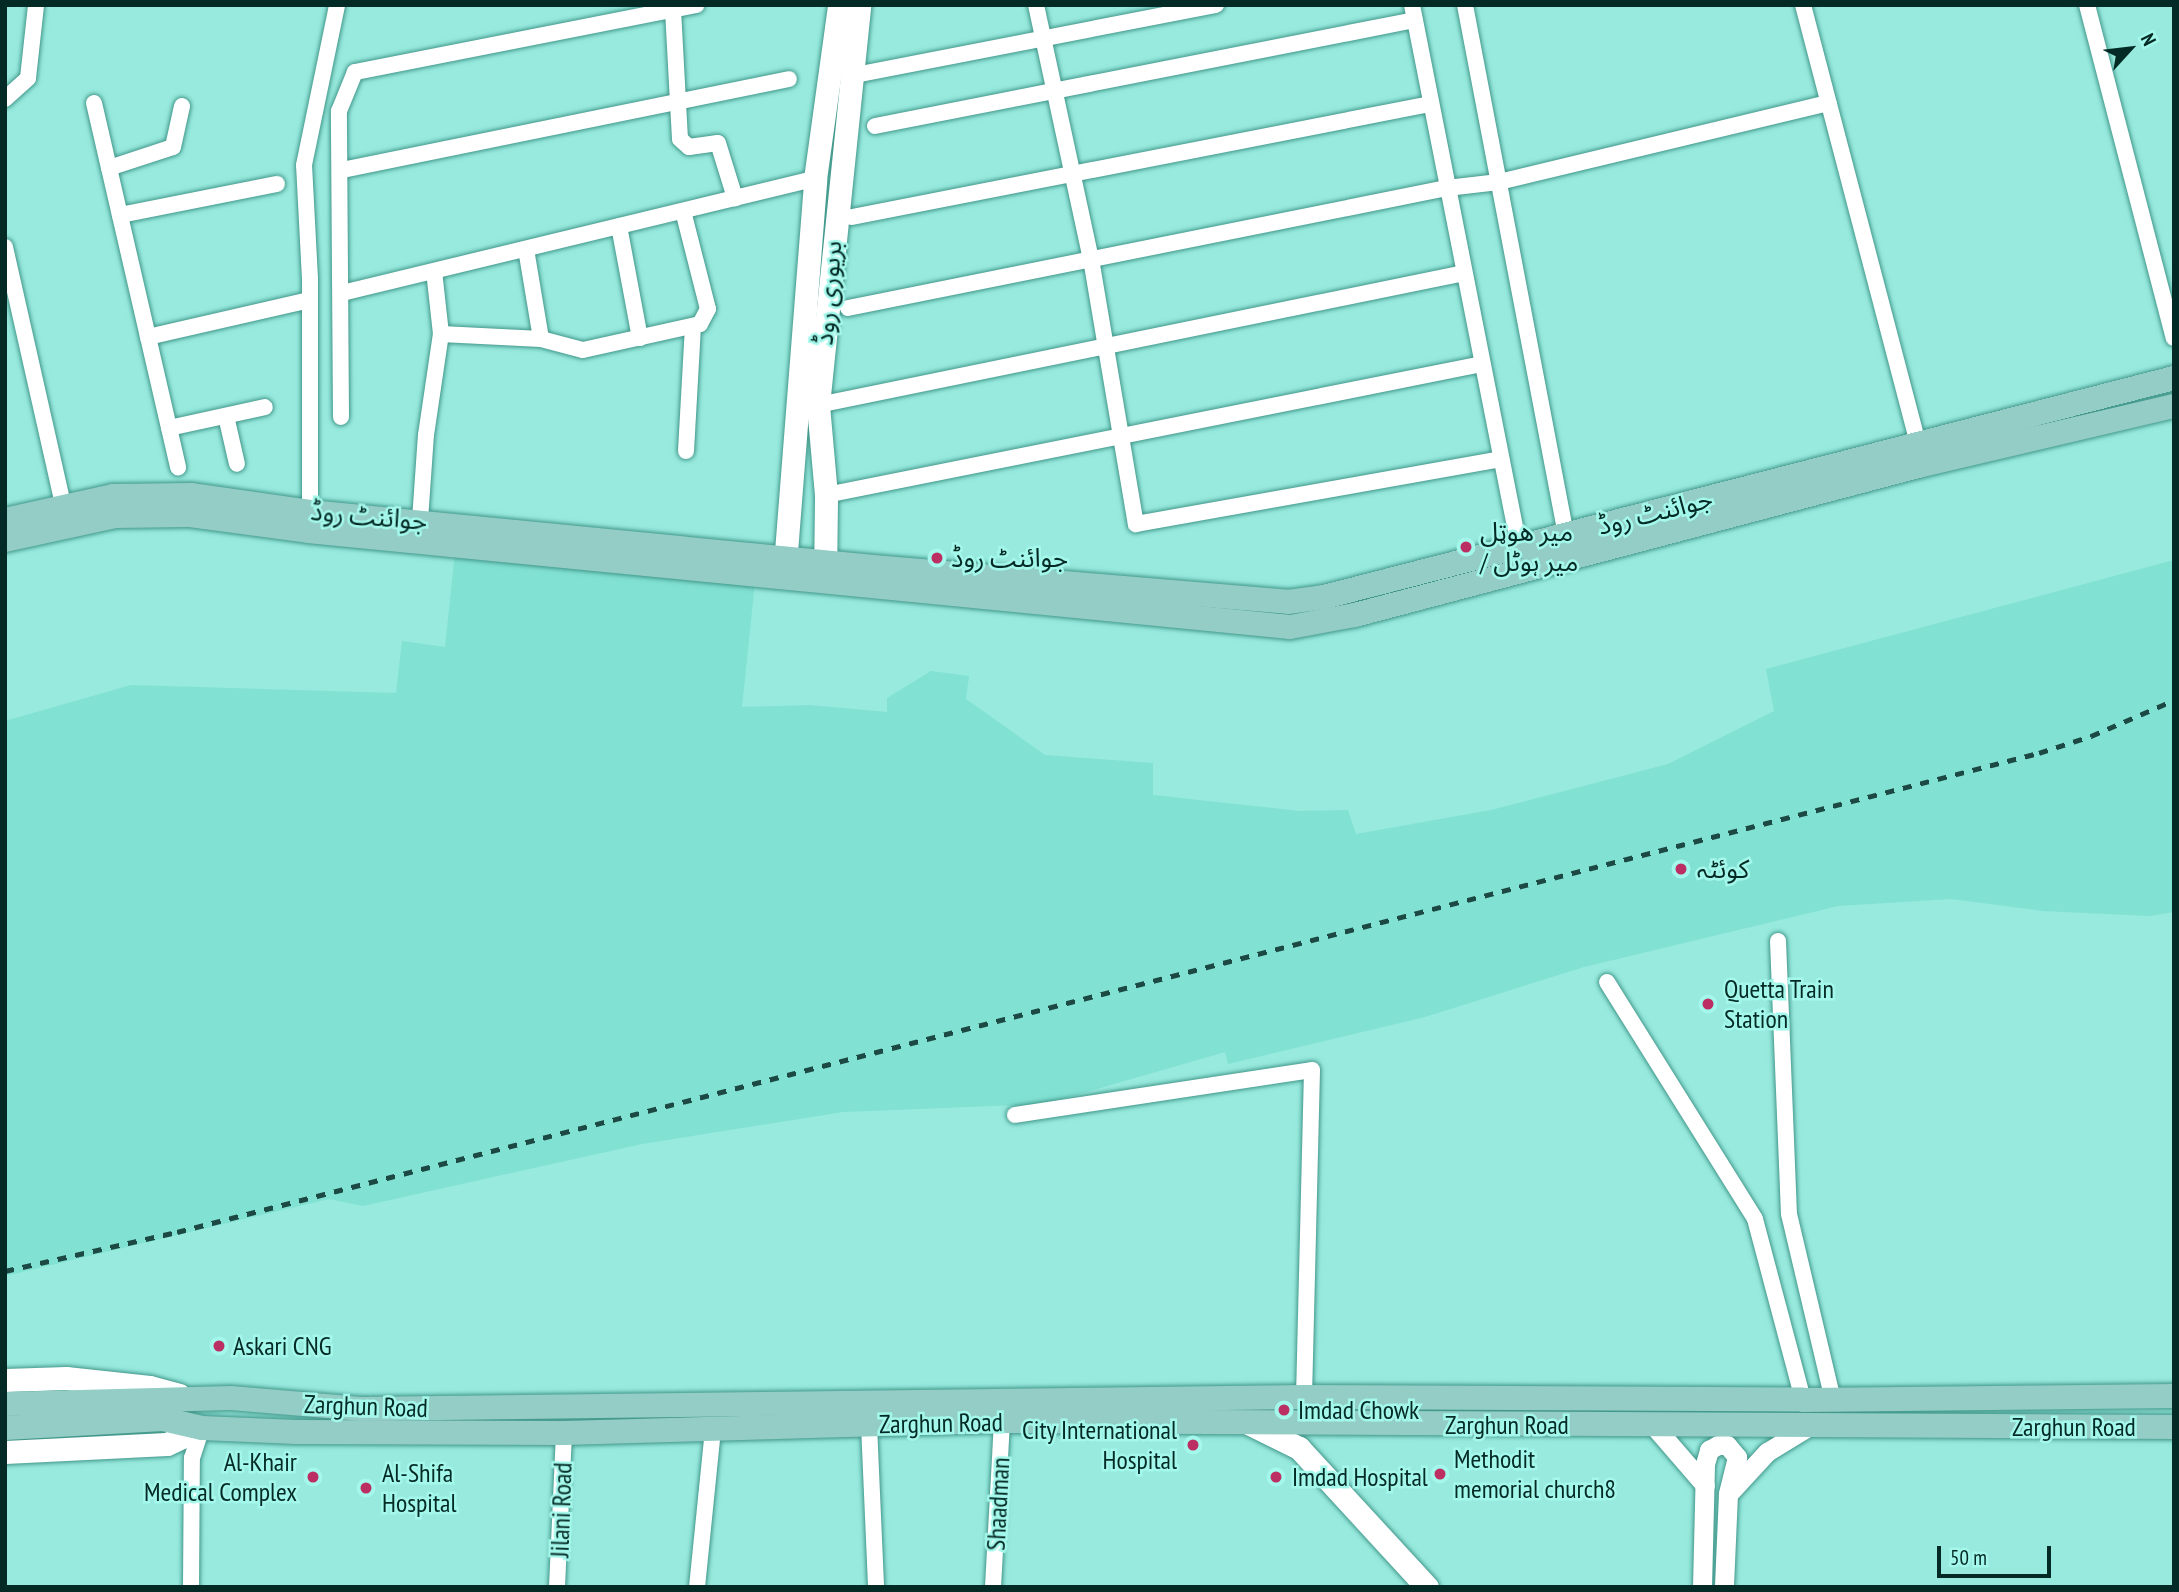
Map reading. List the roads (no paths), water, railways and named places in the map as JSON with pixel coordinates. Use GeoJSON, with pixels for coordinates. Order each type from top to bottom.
{"type":"FeatureCollection","features":[{"type":"Feature","properties":{"kind":"main road","name":"بریوری روڈ"},"geometry":{"type":"LineString","coordinates":[[785,568],[816,179],[839,5]]}},
{"type":"Feature","properties":{"kind":"main road","name":"بریوری روڈ"},"geometry":{"type":"LineString","coordinates":[[826,571],[826,495],[818,405],[859,5]]}},
{"type":"Feature","properties":{"kind":"main road","name":"جوائنٹ روڈ"},"geometry":{"type":"LineString","coordinates":[[5,540],[65,514],[190,515],[785,568],[1287,602],[1324,597],[2174,378]]}},
{"type":"Feature","properties":{"kind":"main road","name":"جوائنٹ روڈ"},"geometry":{"type":"LineString","coordinates":[[826,571],[1248,626],[1302,625],[1355,615],[1923,466],[2174,406]]}},
{"type":"Feature","properties":{"kind":"main road","name":"جوائنٹ روڈ"},"geometry":{"type":"LineString","coordinates":[[5,520],[65,514],[163,494],[310,512],[420,520],[785,568]]}},
{"type":"Feature","properties":{"kind":"main road","name":"Zarghun Road"},"geometry":{"type":"LineString","coordinates":[[5,1380],[78,1380],[150,1387],[197,1401]]}},
{"type":"Feature","properties":{"kind":"main road","name":"Zarghun Road"},"geometry":{"type":"LineString","coordinates":[[5,1404],[36,1415],[231,1398],[361,1409],[1304,1397],[1803,1400],[2174,1396]]}},
{"type":"Feature","properties":{"kind":"main road"},"geometry":{"type":"LineString","coordinates":[[5,1428],[36,1415],[163,1419],[202,1428]]}},
{"type":"Feature","properties":{"kind":"main road","name":"Zarghun Road"},"geometry":{"type":"LineString","coordinates":[[5,1452],[167,1444],[202,1428],[564,1433],[1002,1421],[2174,1427]]}},
{"type":"Feature","properties":{"kind":"main road"},"geometry":{"type":"LineString","coordinates":[[1248,1423],[1299,1448],[1427,1587]]}},
{"type":"Feature","properties":{"kind":"street"},"geometry":{"type":"LineString","coordinates":[[6,97],[28,78],[36,5]]}},
{"type":"Feature","properties":{"kind":"street"},"geometry":{"type":"LineString","coordinates":[[310,512],[310,300],[304,164],[338,5]]}},
{"type":"Feature","properties":{"kind":"street"},"geometry":{"type":"LineString","coordinates":[[341,417],[342,170],[339,111],[355,72],[635,11],[673,10],[696,5]]}},
{"type":"Feature","properties":{"kind":"street"},"geometry":{"type":"LineString","coordinates":[[1036,5],[1052,91],[1091,259],[1124,437],[1136,524],[1501,459]]}},
{"type":"Feature","properties":{"kind":"street"},"geometry":{"type":"LineString","coordinates":[[850,76],[1216,5]]}},
{"type":"Feature","properties":{"kind":"street"},"geometry":{"type":"LineString","coordinates":[[1465,5],[1566,535]]}},
{"type":"Feature","properties":{"kind":"street"},"geometry":{"type":"LineString","coordinates":[[1803,5],[1918,444]]}},
{"type":"Feature","properties":{"kind":"street"},"geometry":{"type":"LineString","coordinates":[[2087,5],[2174,338]]}},
{"type":"Feature","properties":{"kind":"street"},"geometry":{"type":"LineString","coordinates":[[673,10],[676,105],[684,145],[718,143],[735,198]]}},
{"type":"Feature","properties":{"kind":"street"},"geometry":{"type":"LineString","coordinates":[[875,126],[1052,91],[1413,13],[1518,547]]}},
{"type":"Feature","properties":{"kind":"street"},"geometry":{"type":"LineString","coordinates":[[342,170],[676,105],[789,79]]}},
{"type":"Feature","properties":{"kind":"street"},"geometry":{"type":"LineString","coordinates":[[94,103],[178,467]]}},
{"type":"Feature","properties":{"kind":"street"},"geometry":{"type":"LineString","coordinates":[[848,308],[1447,188],[1499,182],[1829,103]]}},
{"type":"Feature","properties":{"kind":"street"},"geometry":{"type":"LineString","coordinates":[[852,217],[1070,172],[1430,104]]}},
{"type":"Feature","properties":{"kind":"street"},"geometry":{"type":"LineString","coordinates":[[109,168],[173,147],[183,106]]}},
{"type":"Feature","properties":{"kind":"street"},"geometry":{"type":"LineString","coordinates":[[342,293],[816,179]]}},
{"type":"Feature","properties":{"kind":"street"},"geometry":{"type":"LineString","coordinates":[[120,215],[277,184]]}},
{"type":"Feature","properties":{"kind":"street"},"geometry":{"type":"LineString","coordinates":[[441,334],[541,339],[583,351],[693,327],[706,317],[708,309],[683,211]]}},
{"type":"Feature","properties":{"kind":"street"},"geometry":{"type":"LineString","coordinates":[[619,226],[640,338]]}},
{"type":"Feature","properties":{"kind":"street"},"geometry":{"type":"LineString","coordinates":[[5,247],[65,514]]}},
{"type":"Feature","properties":{"kind":"street"},"geometry":{"type":"LineString","coordinates":[[526,249],[541,339]]}},
{"type":"Feature","properties":{"kind":"street"},"geometry":{"type":"LineString","coordinates":[[420,520],[426,436],[441,334],[434,271]]}},
{"type":"Feature","properties":{"kind":"street"},"geometry":{"type":"LineString","coordinates":[[818,405],[1464,274]]}},
{"type":"Feature","properties":{"kind":"street"},"geometry":{"type":"LineString","coordinates":[[148,337],[310,300]]}},
{"type":"Feature","properties":{"kind":"street"},"geometry":{"type":"LineString","coordinates":[[686,451],[693,327]]}},
{"type":"Feature","properties":{"kind":"street"},"geometry":{"type":"LineString","coordinates":[[826,495],[1482,364]]}},
{"type":"Feature","properties":{"kind":"street"},"geometry":{"type":"LineString","coordinates":[[169,428],[265,407]]}},
{"type":"Feature","properties":{"kind":"street"},"geometry":{"type":"LineString","coordinates":[[226,416],[237,464]]}},
{"type":"Feature","properties":{"kind":"street"},"geometry":{"type":"LineString","coordinates":[[1778,942],[1789,1214],[1833,1399]]}},
{"type":"Feature","properties":{"kind":"street"},"geometry":{"type":"LineString","coordinates":[[1607,982],[1755,1219],[1803,1400]]}},
{"type":"Feature","properties":{"kind":"street"},"geometry":{"type":"LineString","coordinates":[[1015,1115],[1312,1070],[1304,1397]]}},
{"type":"Feature","properties":{"kind":"street","name":"Shaadman"},"geometry":{"type":"LineString","coordinates":[[993,1587],[1002,1421]]}},
{"type":"Feature","properties":{"kind":"street"},"geometry":{"type":"LineString","coordinates":[[869,1425],[876,1587]]}},
{"type":"Feature","properties":{"kind":"street"},"geometry":{"type":"LineString","coordinates":[[1654,1426],[1705,1485]]}},
{"type":"Feature","properties":{"kind":"street"},"geometry":{"type":"LineString","coordinates":[[1728,1494],[1767,1452],[1808,1427]]}},
{"type":"Feature","properties":{"kind":"street"},"geometry":{"type":"LineString","coordinates":[[191,1587],[192,1458],[202,1428]]}},
{"type":"Feature","properties":{"kind":"street"},"geometry":{"type":"LineString","coordinates":[[697,1587],[713,1429]]}},
{"type":"Feature","properties":{"kind":"street","name":"Jilani Road"},"geometry":{"type":"LineString","coordinates":[[557,1587],[564,1433]]}},
{"type":"Feature","properties":{"kind":"street"},"geometry":{"type":"LineString","coordinates":[[1702,1587],[1705,1485],[1709,1450],[1727,1445],[1737,1457],[1728,1494],[1724,1587]]}},
{"type":"Feature","properties":{"kind":"railway"},"geometry":{"type":"LineString","coordinates":[[5,1271],[177,1232],[2039,753],[2091,736],[2174,700]]}},
{"type":"Feature","properties":{"kind":"place","name":"میر هوټل / میر ہوٹل"},"geometry":{"type":"Point","coordinates":[1466,547]}},
{"type":"Feature","properties":{"kind":"place","name":"جوائنٹ روڈ"},"geometry":{"type":"Point","coordinates":[937,558]}},
{"type":"Feature","properties":{"kind":"place","name":"کوئٹہ"},"geometry":{"type":"Point","coordinates":[1681,869]}},
{"type":"Feature","properties":{"kind":"place","name":"Quetta Train Station"},"geometry":{"type":"Point","coordinates":[1708,1004]}},
{"type":"Feature","properties":{"kind":"place","name":"Askari CNG"},"geometry":{"type":"Point","coordinates":[219,1346]}},
{"type":"Feature","properties":{"kind":"place","name":"Imdad Chowk"},"geometry":{"type":"Point","coordinates":[1284,1410]}},
{"type":"Feature","properties":{"kind":"place","name":"City International Hospital"},"geometry":{"type":"Point","coordinates":[1193,1445]}},
{"type":"Feature","properties":{"kind":"place","name":"Methodit memorial church8"},"geometry":{"type":"Point","coordinates":[1440,1474]}},
{"type":"Feature","properties":{"kind":"place","name":"Al-Khair Medical Complex"},"geometry":{"type":"Point","coordinates":[313,1477]}},
{"type":"Feature","properties":{"kind":"place","name":"Imdad Hospital"},"geometry":{"type":"Point","coordinates":[1276,1477]}},
{"type":"Feature","properties":{"kind":"place","name":"Al-Shifa Hospital"},"geometry":{"type":"Point","coordinates":[366,1488]}}]}
